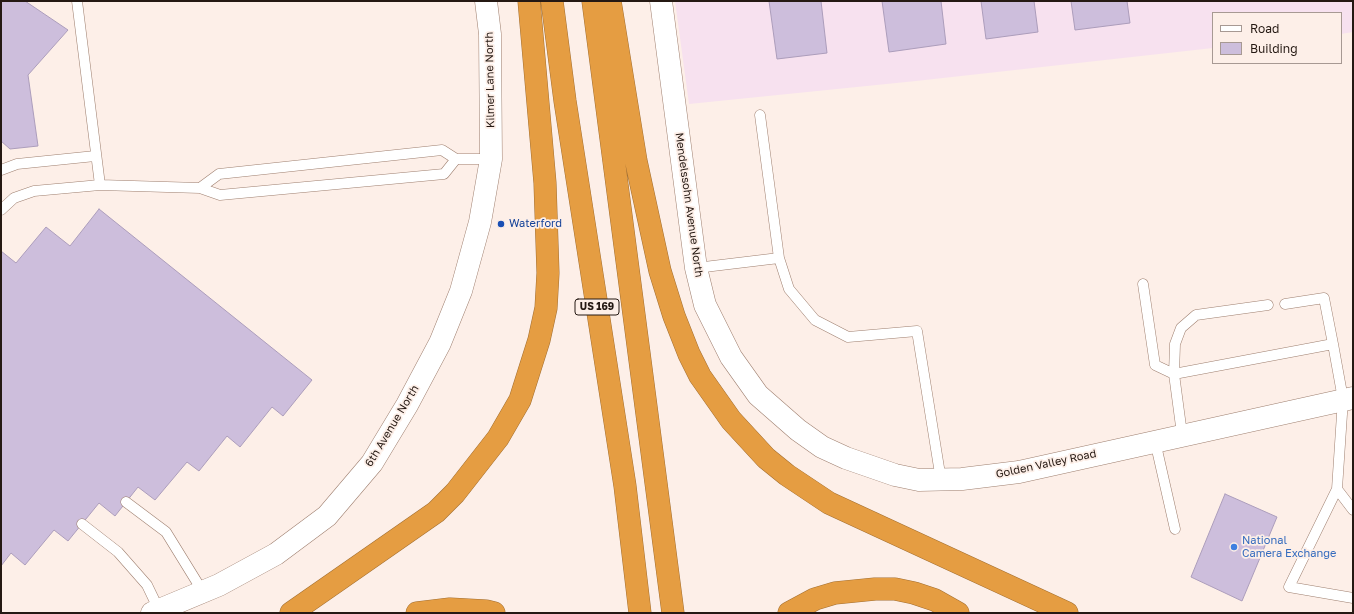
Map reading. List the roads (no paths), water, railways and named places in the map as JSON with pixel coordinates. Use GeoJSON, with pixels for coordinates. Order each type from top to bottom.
{"type":"FeatureCollection","features":[{"type":"Feature","properties":{"kind":"highway"},"geometry":{"type":"LineString","coordinates":[[291,613],[436,512],[455,493],[498,438],[520,400],[539,340],[546,308],[548,273],[545,183],[529,1]]}},
{"type":"Feature","properties":{"kind":"highway","name":"US 169"},"geometry":{"type":"LineString","coordinates":[[552,1],[565,101],[625,486],[640,613]]}},
{"type":"Feature","properties":{"kind":"highway","name":"US 169"},"geometry":{"type":"LineString","coordinates":[[593,1],[673,613]]}},
{"type":"Feature","properties":{"kind":"highway"},"geometry":{"type":"LineString","coordinates":[[610,1],[636,161],[660,271],[674,316],[689,354],[704,382],[731,420],[772,463],[793,480],[829,503],[1067,613]]}},
{"type":"Feature","properties":{"kind":"highway"},"geometry":{"type":"LineString","coordinates":[[789,613],[815,599],[828,595],[854,590],[875,589],[895,589],[914,593],[935,600],[958,613]]}},
{"type":"Feature","properties":{"kind":"highway"},"geometry":{"type":"LineString","coordinates":[[417,613],[450,609],[486,611],[494,613]]}},
{"type":"Feature","properties":{"kind":"street","name":"Kilmer Lane North"},"geometry":{"type":"LineString","coordinates":[[486,1],[490,34],[490,159]]}},
{"type":"Feature","properties":{"kind":"street","name":"Mendelssohn Avenue North"},"geometry":{"type":"LineString","coordinates":[[661,1],[696,268],[712,321],[731,357],[758,395]]}},
{"type":"Feature","properties":{"kind":"street","name":"6th Avenue North"},"geometry":{"type":"LineString","coordinates":[[156,612],[219,585],[276,554],[327,516],[372,463],[407,405],[440,343],[461,291],[480,222],[490,159]]}},
{"type":"Feature","properties":{"kind":"street","name":"Golden Valley Road"},"geometry":{"type":"LineString","coordinates":[[758,395],[798,430],[828,450],[873,468],[895,475],[919,480],[941,480],[1019,472],[1182,434],[1348,399]]}},
{"type":"Feature","properties":{"kind":"lane"},"geometry":{"type":"LineString","coordinates":[[77,1],[95,156],[100,185]]}},
{"type":"Feature","properties":{"kind":"lane"},"geometry":{"type":"LineString","coordinates":[[760,115],[780,258],[789,290],[815,320],[848,337],[917,331],[941,480]]}},
{"type":"Feature","properties":{"kind":"lane"},"geometry":{"type":"LineString","coordinates":[[200,188],[218,174],[442,150],[456,159],[490,159]]}},
{"type":"Feature","properties":{"kind":"lane"},"geometry":{"type":"LineString","coordinates":[[1,170],[17,164],[95,156]]}},
{"type":"Feature","properties":{"kind":"lane"},"geometry":{"type":"LineString","coordinates":[[1,210],[14,198],[34,191],[100,185],[200,188],[220,195],[444,174],[456,159]]}},
{"type":"Feature","properties":{"kind":"lane"},"geometry":{"type":"LineString","coordinates":[[696,268],[780,258]]}},
{"type":"Feature","properties":{"kind":"lane"},"geometry":{"type":"LineString","coordinates":[[1143,284],[1155,365],[1174,374],[1332,344]]}},
{"type":"Feature","properties":{"kind":"lane"},"geometry":{"type":"LineString","coordinates":[[1285,304],[1324,298],[1332,344],[1348,399],[1337,489],[1289,587],[1353,598]]}},
{"type":"Feature","properties":{"kind":"lane"},"geometry":{"type":"LineString","coordinates":[[1182,434],[1174,374],[1175,344],[1181,328],[1196,315],[1268,305]]}},
{"type":"Feature","properties":{"kind":"lane"},"geometry":{"type":"LineString","coordinates":[[1155,441],[1175,529]]}},
{"type":"Feature","properties":{"kind":"lane"},"geometry":{"type":"LineString","coordinates":[[1337,489],[1353,510]]}},
{"type":"Feature","properties":{"kind":"lane"},"geometry":{"type":"LineString","coordinates":[[126,502],[166,532],[203,592]]}},
{"type":"Feature","properties":{"kind":"lane"},"geometry":{"type":"LineString","coordinates":[[82,524],[118,552],[147,585],[156,612]]}},
{"type":"Feature","properties":{"kind":"place","name":"Waterford"},"geometry":{"type":"Point","coordinates":[501,224]}},
{"type":"Feature","properties":{"kind":"place","name":"National Camera Exchange"},"geometry":{"type":"Point","coordinates":[1234,547]}}]}
